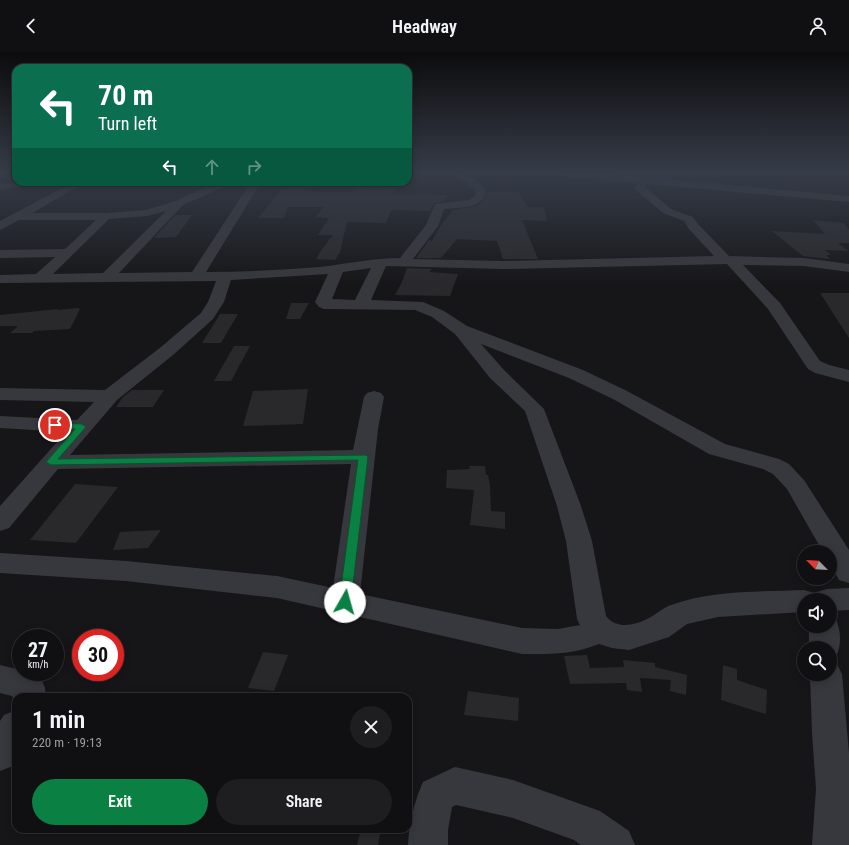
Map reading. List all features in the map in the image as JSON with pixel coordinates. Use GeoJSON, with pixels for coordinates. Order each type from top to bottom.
{"type":"FeatureCollection","features":[{"type":"Feature","properties":{"kind":"street"},"geometry":{"type":"LineString","coordinates":[[0,226],[28,211]]}},
{"type":"Feature","properties":{"kind":"street"},"geometry":{"type":"LineString","coordinates":[[17,217],[106,216],[147,213],[154,211]]}},
{"type":"Feature","properties":{"kind":"street"},"geometry":{"type":"LineString","coordinates":[[107,277],[172,211]]}},
{"type":"Feature","properties":{"kind":"street"},"geometry":{"type":"LineString","coordinates":[[196,277],[238,211]]}},
{"type":"Feature","properties":{"kind":"street"},"geometry":{"type":"LineString","coordinates":[[403,263],[432,226],[436,211]]}},
{"type":"Feature","properties":{"kind":"street"},"geometry":{"type":"LineString","coordinates":[[667,211],[689,219],[692,226],[702,234],[774,306],[814,365],[822,369],[849,376]]}},
{"type":"Feature","properties":{"kind":"street"},"geometry":{"type":"LineString","coordinates":[[40,278],[106,216]]}},
{"type":"Feature","properties":{"kind":"street"},"geometry":{"type":"LineString","coordinates":[[0,254],[68,253]]}},
{"type":"Feature","properties":{"kind":"street"},"geometry":{"type":"LineString","coordinates":[[0,279],[225,277],[337,269],[381,263],[504,265],[728,260],[804,262],[849,268]]}},
{"type":"Feature","properties":{"kind":"street"},"geometry":{"type":"LineString","coordinates":[[361,304],[381,263]]}},
{"type":"Feature","properties":{"kind":"street"},"geometry":{"type":"LineString","coordinates":[[337,269],[323,302],[328,306],[361,304],[418,305],[438,314],[461,330],[576,374],[620,395],[718,449],[771,464],[781,469],[796,485],[849,573]]}},
{"type":"Feature","properties":{"kind":"street"},"geometry":{"type":"LineString","coordinates":[[0,522],[110,396],[167,351],[207,316],[216,302],[225,277]]}},
{"type":"Feature","properties":{"kind":"street"},"geometry":{"type":"LineString","coordinates":[[461,330],[497,374],[534,409],[569,506],[579,541],[592,619],[600,630],[612,636],[629,638],[658,628],[679,614],[718,606],[797,601]]}},
{"type":"Feature","properties":{"kind":"street"},"geometry":{"type":"LineString","coordinates":[[0,394],[110,396]]}},
{"type":"Feature","properties":{"kind":"street"},"geometry":{"type":"LineString","coordinates":[[345,602],[363,457],[374,397]]}},
{"type":"Feature","properties":{"kind":"street"},"geometry":{"type":"LineString","coordinates":[[0,422],[82,427]]}},
{"type":"Feature","properties":{"kind":"street"},"geometry":{"type":"LineString","coordinates":[[51,462],[363,457]]}},
{"type":"Feature","properties":{"kind":"street"},"geometry":{"type":"LineString","coordinates":[[0,563],[126,571],[277,587],[522,641],[558,642],[580,638],[600,630]]}},
{"type":"Feature","properties":{"kind":"street"},"geometry":{"type":"LineString","coordinates":[[837,600],[849,599]]}},
{"type":"Feature","properties":{"kind":"street"},"geometry":{"type":"LineString","coordinates":[[0,679],[12,681],[29,688],[28,693]]}},
{"type":"Feature","properties":{"kind":"street"},"geometry":{"type":"LineString","coordinates":[[826,681],[829,733],[835,789],[832,845]]}},
{"type":"Feature","properties":{"kind":"street"},"geometry":{"type":"LineString","coordinates":[[0,754],[12,733]]}},
{"type":"Feature","properties":{"kind":"street"},"geometry":{"type":"LineString","coordinates":[[428,845],[428,830],[436,795],[455,786],[513,800],[586,825],[616,845]]}},
{"type":"Feature","properties":{"kind":"building"},"geometry":{"type":"Polygon","coordinates":[[[264,211],[287,211],[284,218],[258,218],[264,211]]]}},
{"type":"Feature","properties":{"kind":"building"},"geometry":{"type":"Polygon","coordinates":[[[320,211],[391,211],[386,223],[347,222],[340,252],[335,260],[316,259],[333,235],[318,235],[329,218],[316,217],[320,211]]]}},
{"type":"Feature","properties":{"kind":"building"},"geometry":{"type":"Polygon","coordinates":[[[452,211],[545,211],[547,221],[522,220],[538,259],[503,259],[497,241],[457,239],[441,258],[416,258],[429,240],[432,241],[439,228],[452,211]]]}},
{"type":"Feature","properties":{"kind":"building"},"geometry":{"type":"Polygon","coordinates":[[[175,215],[192,215],[176,237],[154,238],[175,215]]]}},
{"type":"Feature","properties":{"kind":"building"},"geometry":{"type":"Polygon","coordinates":[[[813,220],[844,223],[849,230],[849,243],[838,243],[848,251],[825,250],[831,255],[826,255],[830,259],[803,256],[772,231],[825,234],[813,220]]]}},
{"type":"Feature","properties":{"kind":"building"},"geometry":{"type":"Polygon","coordinates":[[[407,268],[432,269],[429,272],[458,274],[450,296],[395,295],[407,268]]]}},
{"type":"Feature","properties":{"kind":"building"},"geometry":{"type":"Polygon","coordinates":[[[820,293],[849,293],[849,338],[820,293]]]}},
{"type":"Feature","properties":{"kind":"building"},"geometry":{"type":"Polygon","coordinates":[[[291,303],[309,303],[300,319],[286,319],[291,303]]]}},
{"type":"Feature","properties":{"kind":"building"},"geometry":{"type":"Polygon","coordinates":[[[80,309],[70,329],[34,331],[32,333],[10,333],[18,326],[0,326],[0,315],[80,309]]]}},
{"type":"Feature","properties":{"kind":"building"},"geometry":{"type":"Polygon","coordinates":[[[220,314],[238,314],[221,343],[202,343],[220,314]]]}},
{"type":"Feature","properties":{"kind":"building"},"geometry":{"type":"Polygon","coordinates":[[[234,346],[250,346],[231,381],[214,381],[234,346]]]}},
{"type":"Feature","properties":{"kind":"building"},"geometry":{"type":"Polygon","coordinates":[[[308,389],[303,424],[243,426],[253,391],[308,389]]]}},
{"type":"Feature","properties":{"kind":"building"},"geometry":{"type":"Polygon","coordinates":[[[132,390],[164,390],[153,407],[116,407],[123,397],[132,390]]]}},
{"type":"Feature","properties":{"kind":"building"},"geometry":{"type":"Polygon","coordinates":[[[469,466],[485,466],[486,475],[488,475],[490,485],[491,511],[505,512],[505,529],[470,525],[474,490],[446,488],[447,470],[470,469],[469,466]]]}},
{"type":"Feature","properties":{"kind":"building"},"geometry":{"type":"Polygon","coordinates":[[[75,484],[118,487],[76,543],[30,540],[75,484]]]}},
{"type":"Feature","properties":{"kind":"building"},"geometry":{"type":"Polygon","coordinates":[[[161,530],[148,548],[113,550],[120,532],[161,530]]]}},
{"type":"Feature","properties":{"kind":"building"},"geometry":{"type":"Polygon","coordinates":[[[263,652],[288,655],[274,691],[248,688],[263,652]]]}},
{"type":"Feature","properties":{"kind":"building"},"geometry":{"type":"Polygon","coordinates":[[[587,655],[590,668],[624,667],[623,660],[655,663],[655,667],[687,675],[686,695],[670,691],[671,680],[640,678],[642,692],[627,690],[626,683],[570,684],[564,656],[587,655]]]}},
{"type":"Feature","properties":{"kind":"building"},"geometry":{"type":"Polygon","coordinates":[[[723,665],[737,669],[737,680],[767,690],[766,714],[721,700],[723,665]]]}},
{"type":"Feature","properties":{"kind":"building"},"geometry":{"type":"Polygon","coordinates":[[[468,691],[519,698],[518,721],[464,715],[468,691]]]}},
{"type":"Feature","properties":{"kind":"building"},"geometry":{"type":"Polygon","coordinates":[[[360,833],[380,833],[378,845],[357,845],[360,833]]]}},
{"type":"Feature","properties":{"kind":"route"},"geometry":{"type":"LineString","coordinates":[[55,425],[82,427],[51,462],[363,457],[345,602]]}}]}
